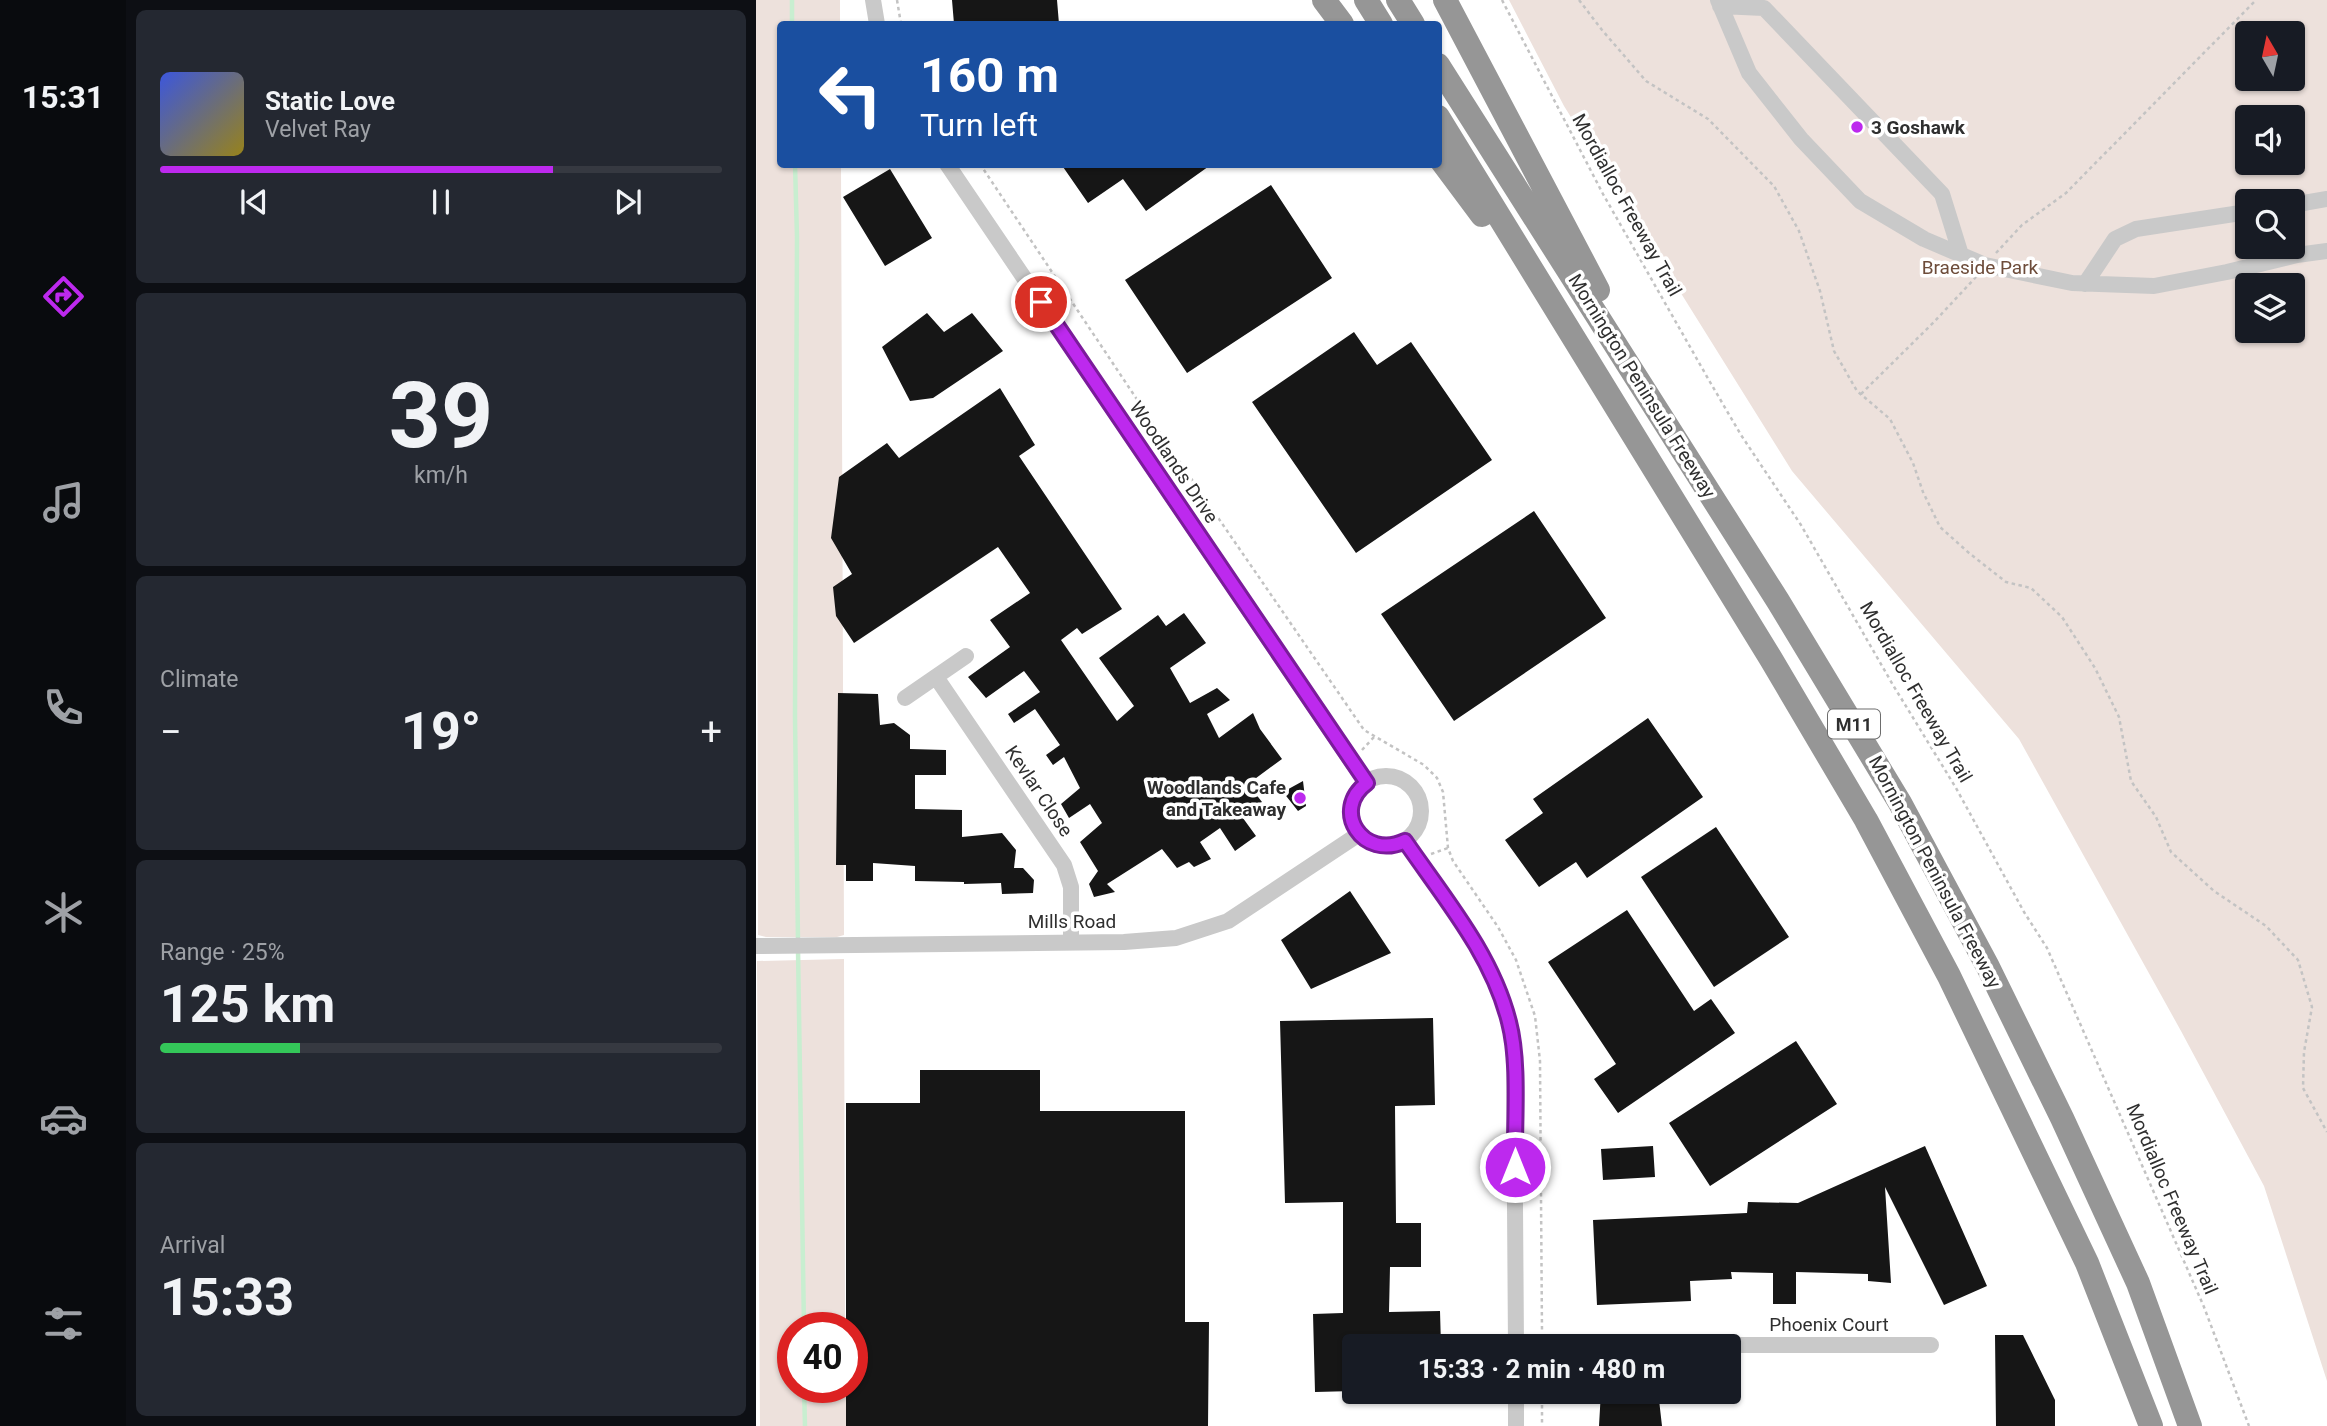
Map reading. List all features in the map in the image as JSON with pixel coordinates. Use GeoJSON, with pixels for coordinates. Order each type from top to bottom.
{"type":"FeatureCollection","features":[{"type":"Feature","properties":{"kind":"highway"},"geometry":{"type":"LineString","coordinates":[[1324,0],[1340,21]]}},
{"type":"Feature","properties":{"kind":"highway"},"geometry":{"type":"LineString","coordinates":[[1366,0],[1379,21]]}},
{"type":"Feature","properties":{"kind":"highway"},"geometry":{"type":"LineString","coordinates":[[1398,0],[1411,21]]}},
{"type":"Feature","properties":{"kind":"highway"},"geometry":{"type":"LineString","coordinates":[[1445,0],[1616,324],[1841,695],[1900,803]]}},
{"type":"Feature","properties":{"kind":"highway","name":"Mornington Peninsula Freeway"},"geometry":{"type":"LineString","coordinates":[[1442,71],[1778,601],[1900,803],[1987,967],[2062,1118],[2138,1283],[2190,1426]]}},
{"type":"Feature","properties":{"kind":"highway","name":"Mornington Peninsula Freeway"},"geometry":{"type":"LineString","coordinates":[[1442,123],[1778,670],[1866,820],[1949,976],[2087,1263],[2151,1426]]}},
{"type":"Feature","properties":{"kind":"highway"},"geometry":{"type":"LineString","coordinates":[[1442,161],[1588,359]]}},
{"type":"Feature","properties":{"kind":"street"},"geometry":{"type":"LineString","coordinates":[[873,0],[876,21]]}},
{"type":"Feature","properties":{"kind":"street"},"geometry":{"type":"LineString","coordinates":[[1961,255],[1942,194],[1764,8],[1719,3],[1749,73],[1801,139],[1860,201],[1924,239],[1961,255],[1985,265],[2072,283],[2154,286],[2327,251]]}},
{"type":"Feature","properties":{"kind":"street","name":"Woodlands Drive"},"geometry":{"type":"LineString","coordinates":[[950,168],[1367,783]]}},
{"type":"Feature","properties":{"kind":"street"},"geometry":{"type":"LineString","coordinates":[[2305,203],[2327,199]]}},
{"type":"Feature","properties":{"kind":"street"},"geometry":{"type":"LineString","coordinates":[[2085,284],[2115,239],[2136,229],[2235,214]]}},
{"type":"Feature","properties":{"kind":"street"},"geometry":{"type":"LineString","coordinates":[[905,698],[966,656]]}},
{"type":"Feature","properties":{"kind":"street","name":"Kevlar Close"},"geometry":{"type":"LineString","coordinates":[[936,677],[1064,865],[1072,887],[1071,942]]}},
{"type":"Feature","properties":{"kind":"street"},"geometry":{"type":"LineString","coordinates":[[1385,776],[1398,778],[1408,784],[1415,792],[1421,812],[1414,833],[1405,841],[1386,847],[1375,845],[1359,834],[1353,824],[1352,803],[1356,793],[1373,779],[1385,776]]}},
{"type":"Feature","properties":{"kind":"street","name":"Mills Road"},"geometry":{"type":"LineString","coordinates":[[756,946],[1124,942],[1176,938],[1228,920],[1359,834]]}},
{"type":"Feature","properties":{"kind":"street"},"geometry":{"type":"LineString","coordinates":[[1405,841],[1479,948],[1497,983],[1510,1024],[1514,1065],[1516,1334]]}},
{"type":"Feature","properties":{"kind":"street","name":"Phoenix Court"},"geometry":{"type":"LineString","coordinates":[[1741,1345],[1931,1345]]}},
{"type":"Feature","properties":{"kind":"street"},"geometry":{"type":"LineString","coordinates":[[1516,1404],[1516,1426]]}},
{"type":"Feature","properties":{"kind":"path"},"geometry":{"type":"LineString","coordinates":[[897,0],[900,21]]}},
{"type":"Feature","properties":{"kind":"path","name":"Mordialloc Freeway Trail"},"geometry":{"type":"LineString","coordinates":[[1502,0],[1603,194],[1703,370],[1741,435],[1807,536],[2047,948],[2204,1307],[2249,1426]]}},
{"type":"Feature","properties":{"kind":"path"},"geometry":{"type":"LineString","coordinates":[[1579,0],[1646,81],[1708,119],[1773,186],[1799,231],[1820,290],[1835,351],[1861,394],[1890,419],[1913,463],[1940,527],[2006,582],[2031,588],[2062,617],[2095,668],[2119,717],[2131,781],[2156,817],[2171,852],[2214,891],[2266,926],[2298,960],[2312,1007],[2304,1052],[2303,1088],[2327,1132]]}},
{"type":"Feature","properties":{"kind":"path"},"geometry":{"type":"LineString","coordinates":[[1861,394],[1953,302],[2022,225],[2066,193],[2256,0]]}},
{"type":"Feature","properties":{"kind":"path"},"geometry":{"type":"LineString","coordinates":[[983,168],[1117,370],[1364,730],[1374,737],[1352,761]]}},
{"type":"Feature","properties":{"kind":"path"},"geometry":{"type":"LineString","coordinates":[[1542,1404],[1542,1426]]}},
{"type":"Feature","properties":{"kind":"green space"},"geometry":{"type":"Polygon","coordinates":[[[756,0],[840,0],[840,21],[777,21],[777,168],[841,168],[844,935],[758,935],[756,0]]]}},
{"type":"Feature","properties":{"kind":"green space","name":"Braeside Park"},"geometry":{"type":"Polygon","coordinates":[[[1509,0],[2327,0],[2327,1381],[2264,1186],[2019,739],[1792,471],[1564,106],[1509,0]]]}},
{"type":"Feature","properties":{"kind":"green space"},"geometry":{"type":"Polygon","coordinates":[[[844,959],[845,1312],[777,1312],[777,1403],[846,1403],[846,1426],[760,1426],[757,961],[844,959]]]}},
{"type":"Feature","properties":{"kind":"building"},"geometry":{"type":"Polygon","coordinates":[[[952,0],[1057,0],[1059,21],[954,21],[952,0]]]}},
{"type":"Feature","properties":{"kind":"building"},"geometry":{"type":"Polygon","coordinates":[[[1064,168],[1206,168],[1146,211],[1123,179],[1088,203],[1064,168]]]}},
{"type":"Feature","properties":{"kind":"building"},"geometry":{"type":"Polygon","coordinates":[[[890,169],[932,238],[885,266],[843,197],[890,169]]]}},
{"type":"Feature","properties":{"kind":"building"},"geometry":{"type":"Polygon","coordinates":[[[1271,185],[1332,278],[1187,373],[1125,280],[1271,185]]]}},
{"type":"Feature","properties":{"kind":"building"},"geometry":{"type":"Polygon","coordinates":[[[927,313],[944,332],[972,313],[1003,351],[933,398],[910,401],[882,347],[927,313]]]}},
{"type":"Feature","properties":{"kind":"building"},"geometry":{"type":"Polygon","coordinates":[[[1354,332],[1377,365],[1411,342],[1492,460],[1356,553],[1252,402],[1354,332]]]}},
{"type":"Feature","properties":{"kind":"building"},"geometry":{"type":"Polygon","coordinates":[[[1000,388],[1035,445],[1019,456],[1122,609],[1082,634],[1077,628],[1061,640],[1117,721],[1134,706],[1099,658],[1158,615],[1166,626],[1184,613],[1206,643],[1170,668],[1190,703],[1217,688],[1230,700],[1207,714],[1219,738],[1253,713],[1260,729],[1282,759],[1248,784],[1262,802],[1240,814],[1256,836],[1235,851],[1220,828],[1200,842],[1211,859],[1194,867],[1189,862],[1177,868],[1162,849],[1107,884],[1115,892],[1094,897],[1089,884],[1098,871],[1080,842],[1102,823],[1090,804],[1069,818],[1061,804],[1080,788],[1064,757],[1053,765],[1046,755],[1060,745],[1035,709],[1014,723],[1008,714],[1040,692],[1024,671],[986,698],[968,677],[1010,647],[990,620],[1030,593],[998,547],[854,643],[836,616],[833,587],[852,574],[831,538],[839,477],[887,443],[899,458],[1000,388]]]}},
{"type":"Feature","properties":{"kind":"building"},"geometry":{"type":"Polygon","coordinates":[[[1534,511],[1606,618],[1454,721],[1381,614],[1534,511]]]}},
{"type":"Feature","properties":{"kind":"building"},"geometry":{"type":"Polygon","coordinates":[[[838,693],[878,694],[880,725],[894,723],[910,735],[910,749],[946,750],[946,775],[915,775],[915,809],[962,810],[962,837],[1002,833],[1016,850],[1014,868],[1023,868],[1034,880],[1033,893],[1002,894],[1001,883],[915,881],[915,866],[873,863],[873,881],[846,881],[846,865],[836,865],[838,693]]]}},
{"type":"Feature","properties":{"kind":"building"},"geometry":{"type":"Polygon","coordinates":[[[1648,718],[1703,797],[1587,878],[1576,862],[1539,887],[1505,840],[1543,813],[1533,799],[1648,718]]]}},
{"type":"Feature","properties":{"kind":"building"},"geometry":{"type":"Polygon","coordinates":[[[1303,781],[1306,806],[1298,811],[1283,792],[1303,781]]]}},
{"type":"Feature","properties":{"kind":"building"},"geometry":{"type":"Polygon","coordinates":[[[1716,827],[1789,937],[1714,987],[1641,877],[1716,827]]]}},
{"type":"Feature","properties":{"kind":"building"},"geometry":{"type":"Polygon","coordinates":[[[1350,891],[1391,953],[1311,989],[1281,940],[1350,891]]]}},
{"type":"Feature","properties":{"kind":"building"},"geometry":{"type":"Polygon","coordinates":[[[1627,910],[1694,1011],[1711,999],[1735,1033],[1618,1113],[1594,1079],[1616,1064],[1548,962],[1627,910]]]}},
{"type":"Feature","properties":{"kind":"building"},"geometry":{"type":"Polygon","coordinates":[[[1433,1018],[1435,1105],[1395,1106],[1396,1223],[1421,1223],[1421,1267],[1390,1267],[1389,1312],[1440,1311],[1441,1334],[1342,1334],[1342,1391],[1315,1392],[1313,1314],[1343,1313],[1343,1202],[1285,1203],[1280,1021],[1433,1018]]]}},
{"type":"Feature","properties":{"kind":"building"},"geometry":{"type":"Polygon","coordinates":[[[1796,1041],[1837,1104],[1710,1186],[1669,1123],[1796,1041]]]}},
{"type":"Feature","properties":{"kind":"building"},"geometry":{"type":"Polygon","coordinates":[[[920,1070],[1040,1070],[1040,1111],[1185,1111],[1185,1322],[1209,1322],[1208,1426],[846,1426],[846,1403],[868,1403],[868,1312],[846,1312],[846,1103],[920,1103],[920,1070]]]}},
{"type":"Feature","properties":{"kind":"building"},"geometry":{"type":"Polygon","coordinates":[[[1653,1146],[1655,1177],[1603,1180],[1601,1149],[1653,1146]]]}},
{"type":"Feature","properties":{"kind":"building"},"geometry":{"type":"Polygon","coordinates":[[[1925,1146],[1987,1286],[1944,1305],[1885,1187],[1891,1283],[1868,1281],[1868,1274],[1796,1272],[1796,1304],[1773,1304],[1773,1273],[1731,1272],[1732,1279],[1690,1281],[1691,1301],[1597,1305],[1593,1220],[1747,1213],[1748,1202],[1798,1203],[1925,1146]]]}},
{"type":"Feature","properties":{"kind":"building"},"geometry":{"type":"Polygon","coordinates":[[[1995,1335],[2023,1335],[2055,1400],[2055,1426],[1996,1426],[1995,1335]]]}},
{"type":"Feature","properties":{"kind":"building"},"geometry":{"type":"Polygon","coordinates":[[[1600,1404],[1659,1404],[1662,1426],[1599,1426],[1600,1404]]]}},
{"type":"Feature","properties":{"kind":"waterway"},"geometry":{"type":"LineString","coordinates":[[792,0],[792,21]]}},
{"type":"Feature","properties":{"kind":"waterway"},"geometry":{"type":"LineString","coordinates":[[795,168],[795,717],[798,941]]}},
{"type":"Feature","properties":{"kind":"waterway"},"geometry":{"type":"LineString","coordinates":[[798,949],[804,1312]]}},
{"type":"Feature","properties":{"kind":"waterway"},"geometry":{"type":"LineString","coordinates":[[804,1403],[805,1426]]}},
{"type":"Feature","properties":{"kind":"place","name":"3 Goshawk"},"geometry":{"type":"Point","coordinates":[1857,127]}},
{"type":"Feature","properties":{"kind":"place","name":"Woodlands Cafe and Takeaway"},"geometry":{"type":"Point","coordinates":[1300,798]}},
{"type":"Feature","properties":{"kind":"route"},"geometry":{"type":"LineString","coordinates":[[1041,302],[1367,783],[1356,793],[1352,803],[1353,824],[1359,834],[1366,841],[1386,847],[1405,841],[1479,948],[1497,983],[1510,1024],[1514,1065],[1515,1167]]}}]}
